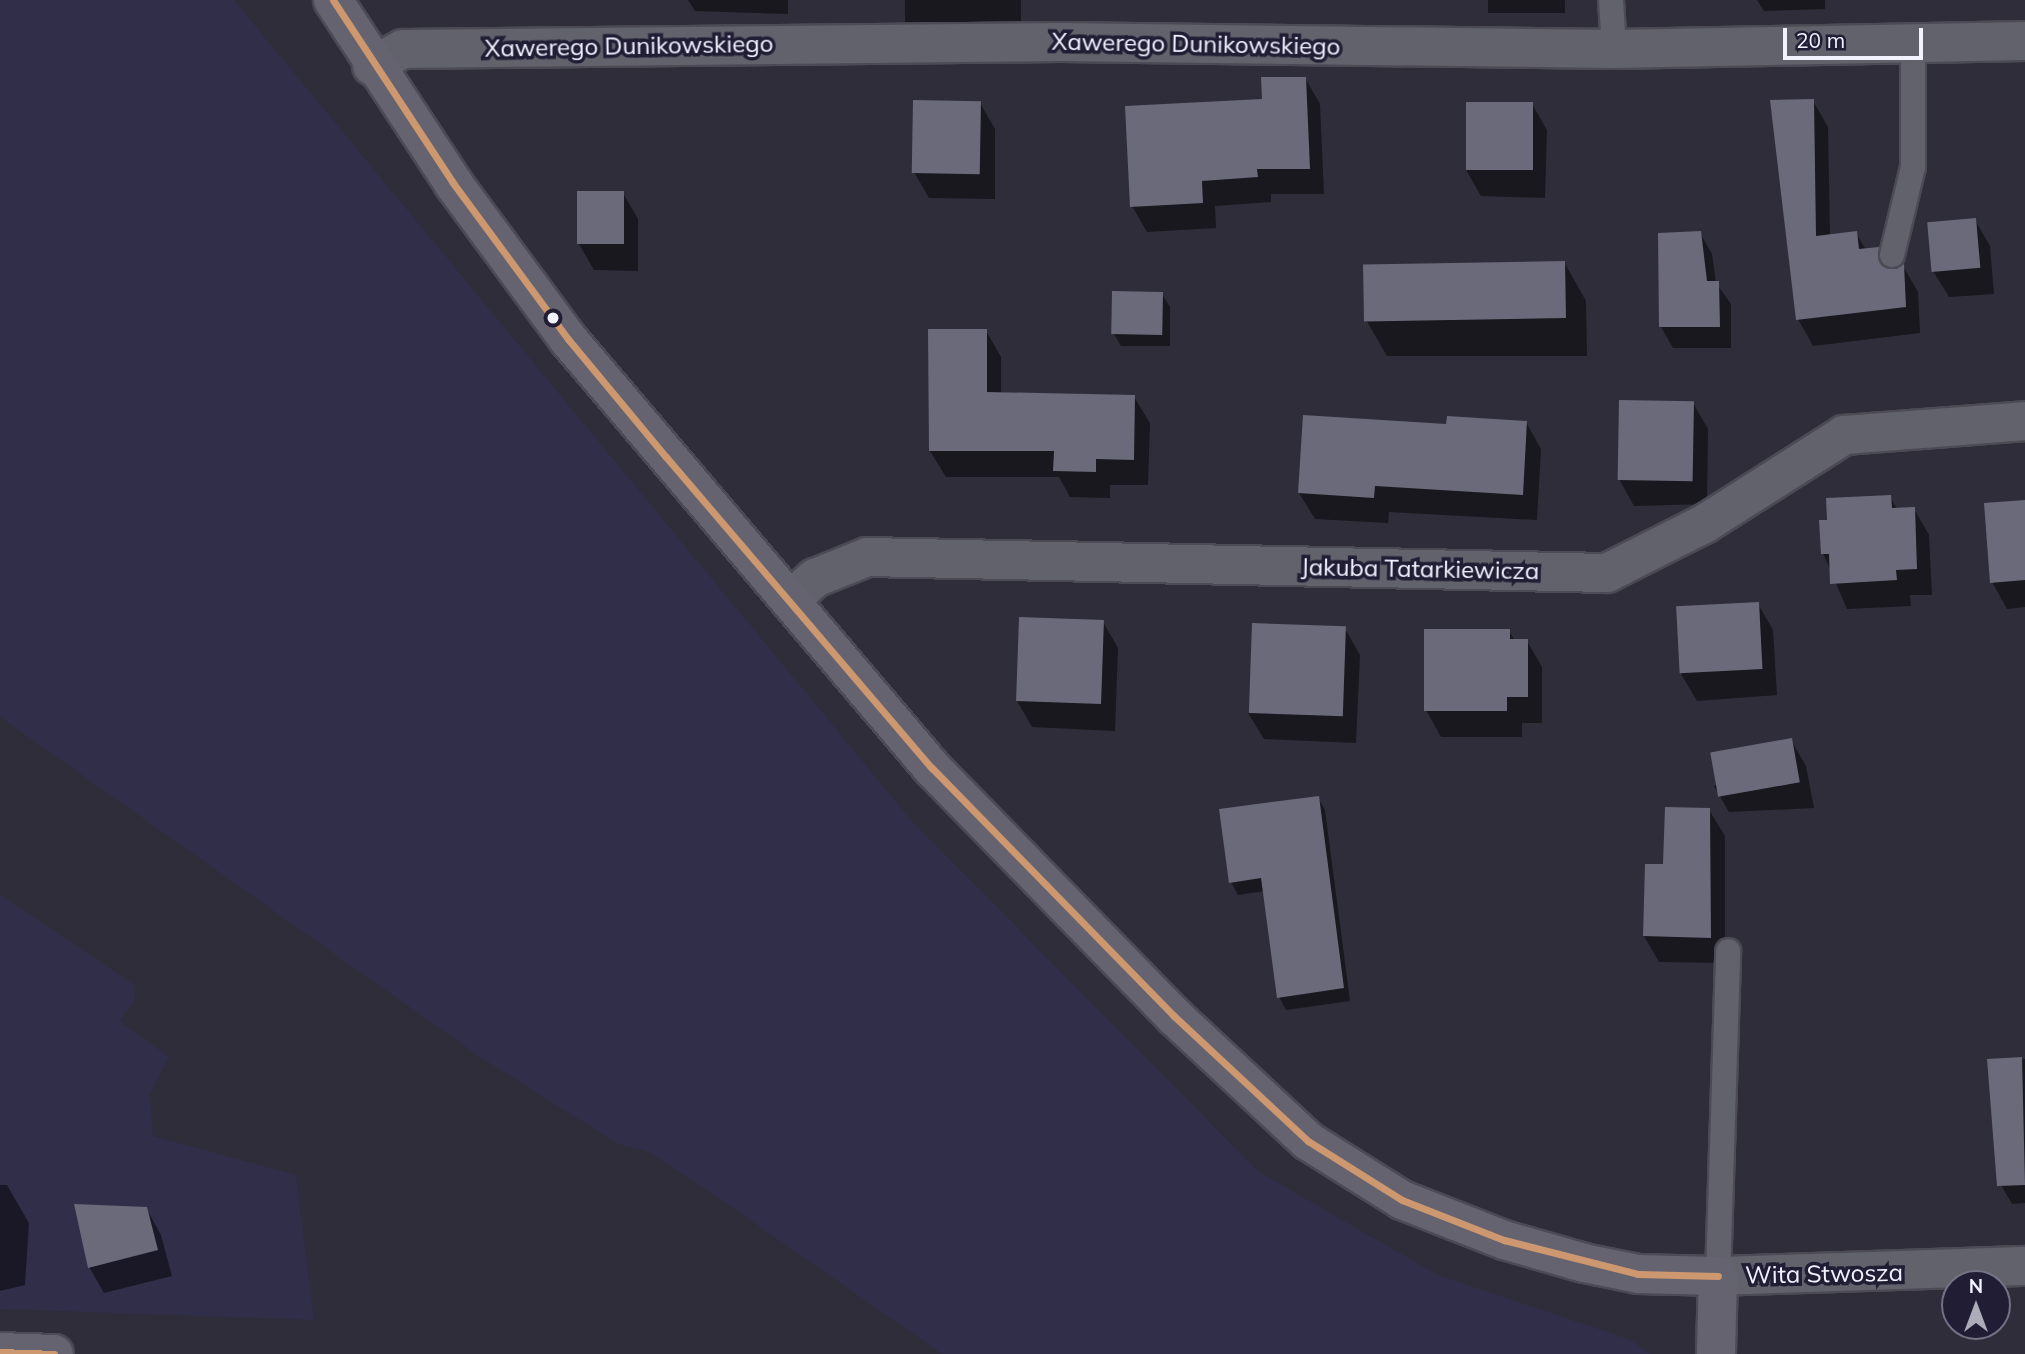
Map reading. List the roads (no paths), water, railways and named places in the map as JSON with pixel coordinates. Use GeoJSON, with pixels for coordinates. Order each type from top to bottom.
{"type":"FeatureCollection","features":[{"type":"Feature","properties":{"kind":"street","name":"Wita Stwosza"},"geometry":{"type":"LineString","coordinates":[[333,0],[372,66],[568,340],[932,768],[1174,1016],[1308,1141],[1402,1200],[1504,1240],[1637,1274],[1718,1276],[2025,1266]]}},
{"type":"Feature","properties":{"kind":"street","name":"Xawerego Dunikowskiego"},"geometry":{"type":"LineString","coordinates":[[372,66],[403,49],[1061,42],[1614,49],[2025,41]]}},
{"type":"Feature","properties":{"kind":"street","name":"Jakuba Tatarkiewicza"},"geometry":{"type":"LineString","coordinates":[[790,601],[815,578],[867,557],[1607,573],[1704,524],[1844,435],[2025,421]]}},
{"type":"Feature","properties":{"kind":"street"},"geometry":{"type":"LineString","coordinates":[[1716,1354],[1718,1276]]}},
{"type":"Feature","properties":{"kind":"street"},"geometry":{"type":"LineString","coordinates":[[0,1352],[54,1354]]}},
{"type":"Feature","properties":{"kind":"lane"},"geometry":{"type":"LineString","coordinates":[[1611,0],[1614,49]]}},
{"type":"Feature","properties":{"kind":"lane"},"geometry":{"type":"LineString","coordinates":[[1892,255],[1913,167],[1913,43]]}},
{"type":"Feature","properties":{"kind":"lane"},"geometry":{"type":"LineString","coordinates":[[1718,1276],[1728,951]]}}]}
